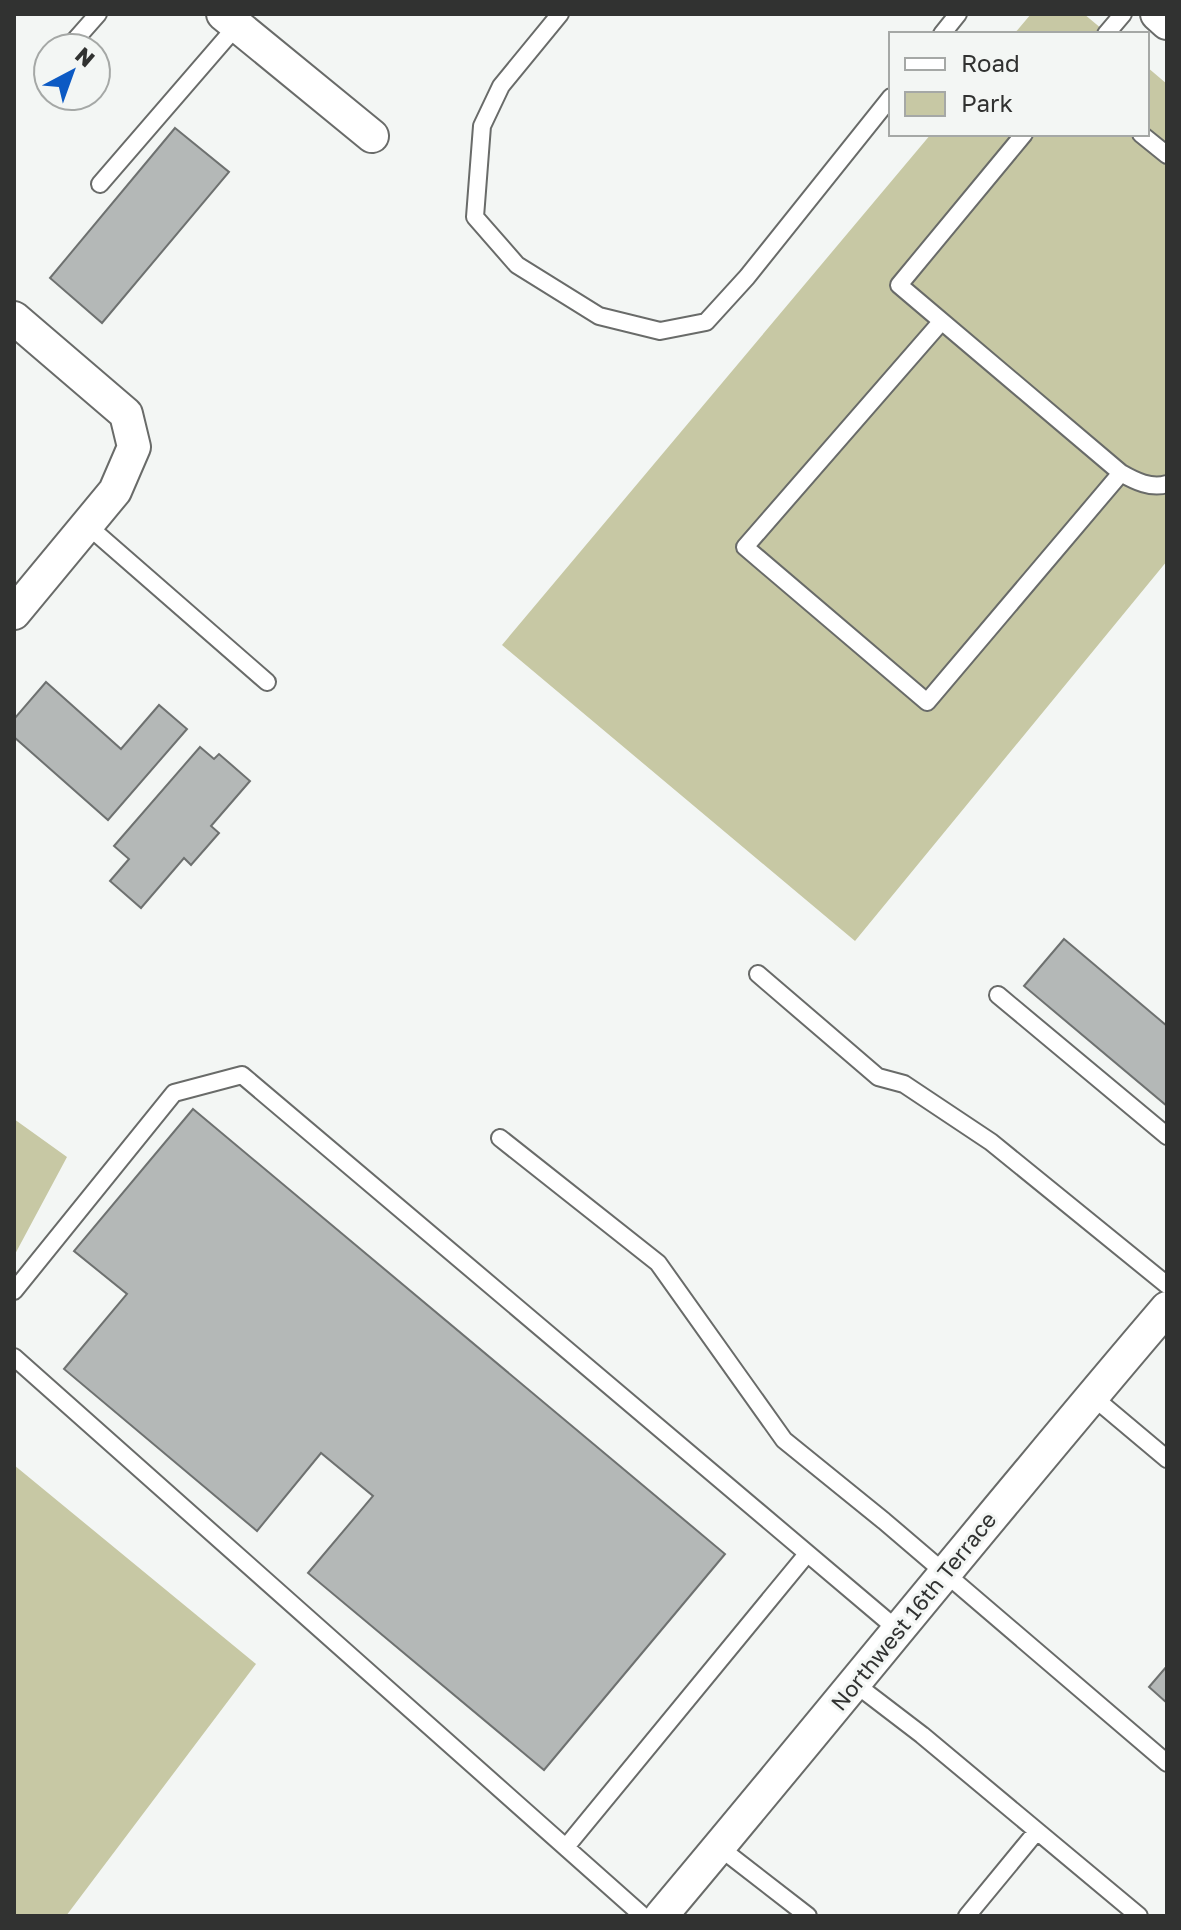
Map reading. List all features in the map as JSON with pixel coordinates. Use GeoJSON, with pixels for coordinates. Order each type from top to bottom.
{"type":"FeatureCollection","features":[{"type":"Feature","properties":{"kind":"street"},"geometry":{"type":"LineString","coordinates":[[1157,14],[1167,23]]}},
{"type":"Feature","properties":{"kind":"street"},"geometry":{"type":"LineString","coordinates":[[235,18],[372,136]]}},
{"type":"Feature","properties":{"kind":"street"},"geometry":{"type":"LineString","coordinates":[[14,318],[126,414],[134,447],[115,491],[14,613]]}},
{"type":"Feature","properties":{"kind":"street","name":"Northwest 16th Terrace"},"geometry":{"type":"LineString","coordinates":[[661,1916],[1167,1308]]}},
{"type":"Feature","properties":{"kind":"lane"},"geometry":{"type":"LineString","coordinates":[[82,32],[98,14]]}},
{"type":"Feature","properties":{"kind":"lane"},"geometry":{"type":"LineString","coordinates":[[560,14],[501,86],[482,126],[475,217],[517,265],[599,316],[660,331],[706,322],[747,277],[889,100]]}},
{"type":"Feature","properties":{"kind":"lane"},"geometry":{"type":"LineString","coordinates":[[944,32],[958,14]]}},
{"type":"Feature","properties":{"kind":"lane"},"geometry":{"type":"LineString","coordinates":[[1108,32],[1123,14]]}},
{"type":"Feature","properties":{"kind":"lane"},"geometry":{"type":"LineString","coordinates":[[100,184],[235,18]]}},
{"type":"Feature","properties":{"kind":"lane"},"geometry":{"type":"LineString","coordinates":[[1022,136],[899,285],[1121,473],[1138,483],[1167,484]]}},
{"type":"Feature","properties":{"kind":"lane"},"geometry":{"type":"LineString","coordinates":[[1143,136],[1167,155]]}},
{"type":"Feature","properties":{"kind":"lane"},"geometry":{"type":"LineString","coordinates":[[941,322],[745,547],[927,702],[1121,473]]}},
{"type":"Feature","properties":{"kind":"lane"},"geometry":{"type":"LineString","coordinates":[[87,525],[267,682]]}},
{"type":"Feature","properties":{"kind":"lane"},"geometry":{"type":"LineString","coordinates":[[758,974],[878,1077],[904,1084],[991,1142],[1167,1285]]}},
{"type":"Feature","properties":{"kind":"lane"},"geometry":{"type":"LineString","coordinates":[[998,995],[1167,1136]]}},
{"type":"Feature","properties":{"kind":"lane"},"geometry":{"type":"LineString","coordinates":[[14,1291],[174,1093],[242,1075],[898,1630]]}},
{"type":"Feature","properties":{"kind":"lane"},"geometry":{"type":"LineString","coordinates":[[500,1138],[658,1263],[784,1440],[884,1521],[1167,1763]]}},
{"type":"Feature","properties":{"kind":"lane"},"geometry":{"type":"LineString","coordinates":[[14,1357],[643,1916]]}},
{"type":"Feature","properties":{"kind":"lane"},"geometry":{"type":"LineString","coordinates":[[1092,1396],[1165,1454]]}},
{"type":"Feature","properties":{"kind":"lane"},"geometry":{"type":"LineString","coordinates":[[566,1847],[807,1554]]}},
{"type":"Feature","properties":{"kind":"lane"},"geometry":{"type":"LineString","coordinates":[[854,1683],[922,1735],[1139,1916]]}},
{"type":"Feature","properties":{"kind":"lane"},"geometry":{"type":"LineString","coordinates":[[967,1916],[1037,1831]]}},
{"type":"Feature","properties":{"kind":"lane"},"geometry":{"type":"LineString","coordinates":[[719,1847],[808,1916]]}},
{"type":"Feature","properties":{"kind":"green space"},"geometry":{"type":"Polygon","coordinates":[[[1031,14],[1084,14],[1106,32],[1016,32],[1031,14]]]}},
{"type":"Feature","properties":{"kind":"green space"},"geometry":{"type":"Polygon","coordinates":[[[1149,69],[1167,84],[1167,561],[855,941],[502,645],[929,136],[1149,136],[1149,69]]]}},
{"type":"Feature","properties":{"kind":"green space"},"geometry":{"type":"Polygon","coordinates":[[[14,1119],[67,1157],[14,1256],[14,1119]]]}},
{"type":"Feature","properties":{"kind":"green space"},"geometry":{"type":"Polygon","coordinates":[[[14,1465],[256,1664],[66,1916],[14,1916],[14,1465]]]}},
{"type":"Feature","properties":{"kind":"building"},"geometry":{"type":"Polygon","coordinates":[[[175,128],[229,172],[102,323],[50,278],[175,128]]]}},
{"type":"Feature","properties":{"kind":"building"},"geometry":{"type":"Polygon","coordinates":[[[46,682],[121,749],[159,705],[187,729],[108,820],[14,737],[14,719],[46,682]]]}},
{"type":"Feature","properties":{"kind":"building"},"geometry":{"type":"Polygon","coordinates":[[[200,747],[214,759],[219,754],[250,781],[211,826],[219,833],[191,865],[184,858],[141,908],[110,881],[129,859],[114,846],[200,747]]]}},
{"type":"Feature","properties":{"kind":"building"},"geometry":{"type":"Polygon","coordinates":[[[1064,939],[1167,1026],[1167,1106],[1024,986],[1064,939]]]}},
{"type":"Feature","properties":{"kind":"building"},"geometry":{"type":"Polygon","coordinates":[[[193,1109],[725,1554],[544,1770],[308,1573],[373,1496],[321,1453],[257,1531],[64,1369],[127,1294],[74,1251],[193,1109]]]}},
{"type":"Feature","properties":{"kind":"building"},"geometry":{"type":"Polygon","coordinates":[[[1167,1666],[1167,1703],[1149,1687],[1167,1666]]]}}]}
